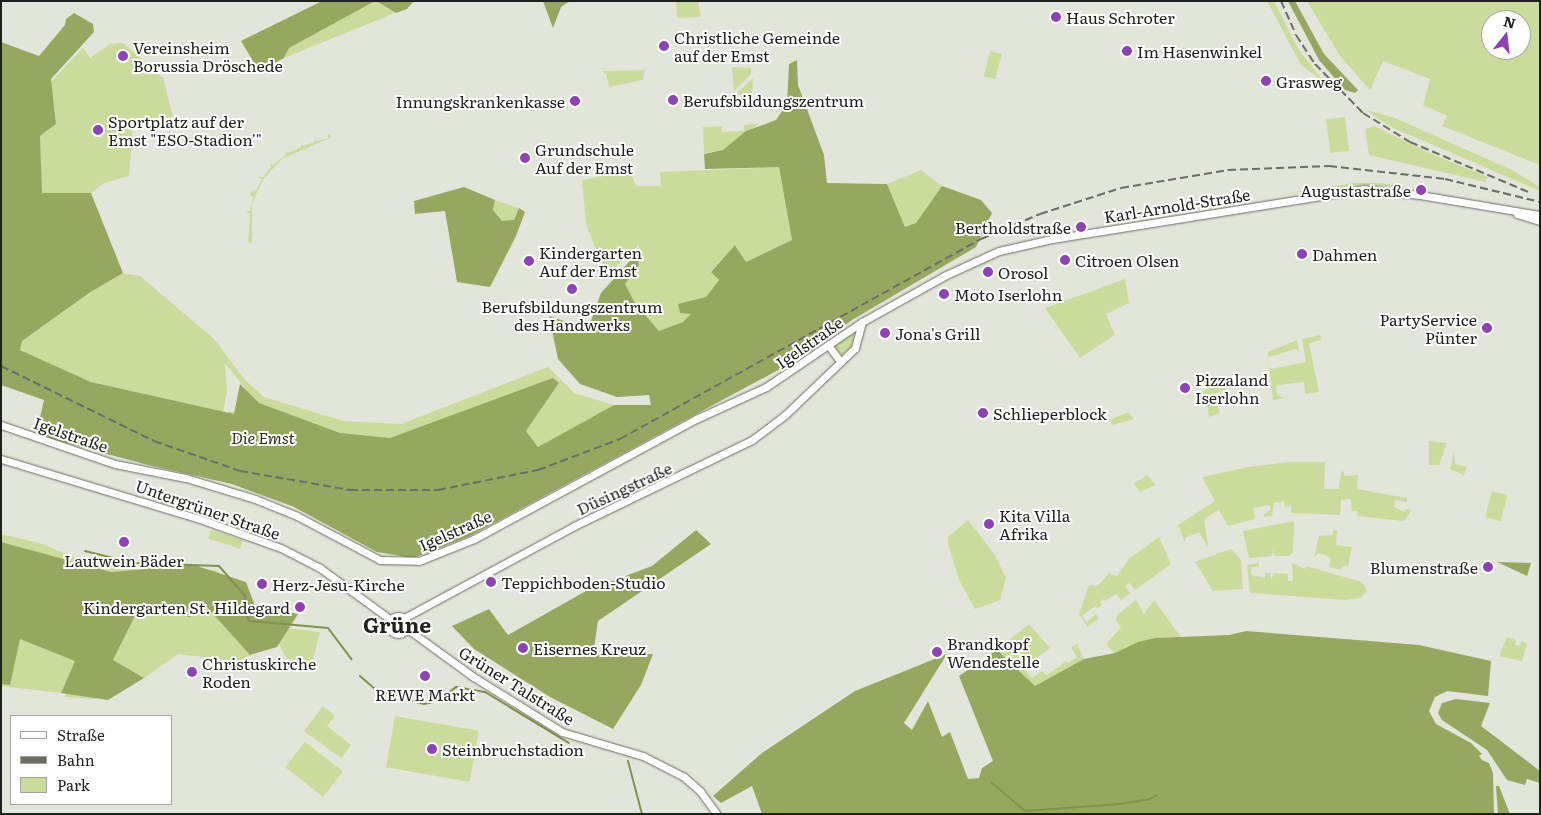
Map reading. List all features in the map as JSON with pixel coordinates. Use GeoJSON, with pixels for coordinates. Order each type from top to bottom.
{"type":"FeatureCollection","features":[{"type":"Feature","properties":{"kind":"main road","name":"Karl-Arnold-Straße"},"geometry":{"type":"LineString","coordinates":[[862,322],[946,275],[990,254],[1052,238],[1363,189],[1420,195],[1512,212],[1540,215]]}},
{"type":"Feature","properties":{"kind":"main road","name":"Karl-Arnold-Straße"},"geometry":{"type":"LineString","coordinates":[[1512,212],[1540,221]]}},
{"type":"Feature","properties":{"kind":"main road","name":"Düsingstraße"},"geometry":{"type":"LineString","coordinates":[[404,618],[574,526],[739,448],[782,418],[841,362],[860,338],[862,322]]}},
{"type":"Feature","properties":{"kind":"main road","name":"Igelstraße"},"geometry":{"type":"LineString","coordinates":[[1,425],[115,464],[186,478],[256,499],[297,516],[366,554],[390,562],[404,563],[433,557],[474,539],[696,419],[766,387],[862,322]]}},
{"type":"Feature","properties":{"kind":"main road"},"geometry":{"type":"LineString","coordinates":[[828,345],[841,362]]}},
{"type":"Feature","properties":{"kind":"main road","name":"Untergrüner Straße"},"geometry":{"type":"LineString","coordinates":[[1,459],[197,518],[281,548],[320,568],[391,620]]}},
{"type":"Feature","properties":{"kind":"main road"},"geometry":{"type":"LineString","coordinates":[[397,616],[404,618],[406,628],[401,633],[393,632],[391,620],[397,616]]}},
{"type":"Feature","properties":{"kind":"main road","name":"Grüner Talstraße"},"geometry":{"type":"LineString","coordinates":[[406,628],[472,676],[562,732],[643,756],[684,777],[700,791],[716,814]]}},
{"type":"Feature","properties":{"kind":"green space"},"geometry":{"type":"Polygon","coordinates":[[[322,1],[375,1],[289,48],[284,58],[259,71],[241,41],[322,1]]]}},
{"type":"Feature","properties":{"kind":"green space"},"geometry":{"type":"Polygon","coordinates":[[[375,1],[395,13],[284,58],[289,48],[375,1]]]}},
{"type":"Feature","properties":{"kind":"green space"},"geometry":{"type":"Polygon","coordinates":[[[376,1],[414,1],[407,9],[396,13],[376,1]]]}},
{"type":"Feature","properties":{"kind":"green space"},"geometry":{"type":"Polygon","coordinates":[[[543,1],[570,1],[561,7],[553,28],[543,1]]]}},
{"type":"Feature","properties":{"kind":"green space"},"geometry":{"type":"Polygon","coordinates":[[[676,1],[698,1],[701,17],[677,18],[676,1]]]}},
{"type":"Feature","properties":{"kind":"green space"},"geometry":{"type":"Polygon","coordinates":[[[1267,1],[1274,1],[1297,47],[1324,82],[1301,65],[1267,1]]]}},
{"type":"Feature","properties":{"kind":"green space"},"geometry":{"type":"Polygon","coordinates":[[[1288,1],[1295,1],[1324,54],[1358,90],[1355,93],[1345,90],[1319,60],[1288,1]]]}},
{"type":"Feature","properties":{"kind":"green space"},"geometry":{"type":"Polygon","coordinates":[[[1307,1],[1540,1],[1540,165],[1442,126],[1447,116],[1423,105],[1430,79],[1383,61],[1370,90],[1340,56],[1307,1]]]}},
{"type":"Feature","properties":{"kind":"green space","name":"Die Emst"},"geometry":{"type":"Polygon","coordinates":[[[74,13],[93,24],[94,32],[51,79],[56,124],[40,136],[42,193],[91,193],[123,273],[89,293],[22,341],[20,350],[91,382],[234,414],[240,384],[259,403],[340,433],[390,438],[553,378],[559,383],[526,431],[538,447],[614,405],[651,405],[649,395],[617,397],[580,384],[558,359],[549,316],[588,329],[601,293],[637,253],[639,265],[625,284],[635,303],[659,331],[683,322],[691,314],[680,313],[678,304],[706,297],[719,280],[711,272],[735,245],[746,262],[792,240],[779,167],[705,169],[704,154],[723,150],[746,131],[776,120],[787,104],[789,64],[797,60],[798,85],[824,155],[827,183],[887,184],[905,227],[916,223],[942,186],[981,200],[992,213],[976,247],[852,320],[804,356],[470,536],[413,558],[377,552],[294,507],[232,484],[148,465],[36,435],[44,400],[1,385],[1,42],[39,56],[65,25],[66,19],[74,13]]]}},
{"type":"Feature","properties":{"kind":"green space"},"geometry":{"type":"Polygon","coordinates":[[[123,43],[163,78],[173,117],[133,124],[129,176],[104,183],[91,193],[42,194],[8,301],[1,68],[51,82],[83,48],[90,58],[110,44],[123,43]],[[53,95],[22,162],[41,187],[40,136],[56,124],[53,95]]]}},
{"type":"Feature","properties":{"kind":"green space"},"geometry":{"type":"Polygon","coordinates":[[[990,51],[1002,54],[995,79],[984,76],[990,51]]]}},
{"type":"Feature","properties":{"kind":"green space"},"geometry":{"type":"Polygon","coordinates":[[[732,67],[751,68],[751,74],[734,91],[732,67]]]}},
{"type":"Feature","properties":{"kind":"green space"},"geometry":{"type":"Polygon","coordinates":[[[645,70],[643,80],[609,87],[606,74],[601,71],[645,70]]]}},
{"type":"Feature","properties":{"kind":"green space"},"geometry":{"type":"Polygon","coordinates":[[[753,78],[752,95],[737,95],[737,93],[753,78]]]}},
{"type":"Feature","properties":{"kind":"green space"},"geometry":{"type":"Polygon","coordinates":[[[1366,110],[1395,118],[1512,170],[1540,187],[1540,191],[1389,126],[1366,110]]]}},
{"type":"Feature","properties":{"kind":"green space"},"geometry":{"type":"Polygon","coordinates":[[[1345,117],[1349,151],[1330,153],[1326,119],[1345,117]]]}},
{"type":"Feature","properties":{"kind":"green space"},"geometry":{"type":"Polygon","coordinates":[[[760,123],[723,150],[704,153],[703,127],[722,126],[722,132],[744,131],[744,125],[760,123]]]}},
{"type":"Feature","properties":{"kind":"green space"},"geometry":{"type":"Polygon","coordinates":[[[1374,126],[1434,155],[1488,177],[1485,182],[1369,155],[1365,129],[1374,126]]]}},
{"type":"Feature","properties":{"kind":"green space"},"geometry":{"type":"Polygon","coordinates":[[[328,134],[332,137],[282,159],[264,178],[252,203],[252,242],[248,243],[250,214],[246,211],[250,211],[253,197],[250,195],[252,191],[255,192],[262,179],[259,177],[263,177],[271,167],[269,164],[273,165],[286,155],[286,151],[288,153],[301,147],[302,143],[303,146],[315,142],[314,139],[317,141],[328,138],[328,134]]]}},
{"type":"Feature","properties":{"kind":"green space"},"geometry":{"type":"Polygon","coordinates":[[[779,167],[792,240],[746,262],[736,245],[711,271],[719,280],[706,297],[681,313],[692,314],[683,322],[659,331],[635,303],[625,284],[639,265],[639,245],[609,273],[600,260],[586,224],[582,180],[630,171],[636,186],[660,186],[661,189],[660,172],[779,167]]]}},
{"type":"Feature","properties":{"kind":"green space"},"geometry":{"type":"Polygon","coordinates":[[[921,170],[942,186],[916,223],[905,227],[887,184],[921,170]]]}},
{"type":"Feature","properties":{"kind":"green space"},"geometry":{"type":"Polygon","coordinates":[[[1354,183],[1381,183],[1407,187],[1358,185],[1275,195],[1354,183]]]}},
{"type":"Feature","properties":{"kind":"green space"},"geometry":{"type":"Polygon","coordinates":[[[464,187],[495,200],[493,210],[502,221],[514,220],[519,208],[525,212],[516,236],[490,287],[457,282],[445,211],[415,214],[414,201],[464,187]]]}},
{"type":"Feature","properties":{"kind":"green space"},"geometry":{"type":"Polygon","coordinates":[[[495,200],[519,208],[514,220],[502,222],[493,210],[495,200]]]}},
{"type":"Feature","properties":{"kind":"green space","name":"Die Emst"},"geometry":{"type":"Polygon","coordinates":[[[123,273],[140,276],[214,339],[245,380],[264,397],[344,421],[401,424],[548,367],[574,393],[614,405],[538,447],[526,431],[559,384],[390,438],[214,441],[229,411],[243,415],[249,393],[225,363],[227,391],[223,412],[91,382],[20,350],[22,341],[89,293],[123,273]]]}},
{"type":"Feature","properties":{"kind":"green space"},"geometry":{"type":"Polygon","coordinates":[[[1125,279],[1129,303],[1106,314],[1115,335],[1080,358],[1045,308],[1125,279]]]}},
{"type":"Feature","properties":{"kind":"green space"},"geometry":{"type":"Polygon","coordinates":[[[852,334],[855,335],[851,347],[843,354],[838,353],[835,345],[852,334]]]}},
{"type":"Feature","properties":{"kind":"green space"},"geometry":{"type":"Polygon","coordinates":[[[1320,335],[1321,340],[1309,343],[1319,392],[1305,394],[1304,382],[1292,383],[1276,386],[1277,395],[1285,398],[1273,400],[1269,366],[1271,369],[1306,362],[1302,339],[1320,335]]]}},
{"type":"Feature","properties":{"kind":"green space"},"geometry":{"type":"Polygon","coordinates":[[[1297,340],[1299,352],[1296,349],[1269,357],[1269,365],[1268,352],[1297,340]]]}},
{"type":"Feature","properties":{"kind":"green space"},"geometry":{"type":"Polygon","coordinates":[[[1222,383],[1225,390],[1214,394],[1220,413],[1209,417],[1206,399],[1200,401],[1197,393],[1222,383]]]}},
{"type":"Feature","properties":{"kind":"green space"},"geometry":{"type":"Polygon","coordinates":[[[1128,412],[1134,419],[1112,425],[1110,420],[1128,412]]]}},
{"type":"Feature","properties":{"kind":"green space"},"geometry":{"type":"Polygon","coordinates":[[[1429,441],[1447,443],[1439,465],[1429,465],[1429,441]]]}},
{"type":"Feature","properties":{"kind":"green space"},"geometry":{"type":"Polygon","coordinates":[[[1454,452],[1455,464],[1467,467],[1464,475],[1450,469],[1454,452]]]}},
{"type":"Feature","properties":{"kind":"green space"},"geometry":{"type":"Polygon","coordinates":[[[1289,462],[1325,462],[1324,489],[1339,489],[1341,471],[1344,472],[1344,476],[1358,475],[1357,489],[1407,498],[1407,502],[1395,500],[1394,507],[1405,512],[1406,509],[1412,510],[1404,521],[1357,516],[1358,511],[1352,511],[1351,499],[1341,500],[1340,515],[1291,513],[1291,506],[1285,507],[1284,501],[1274,503],[1272,516],[1264,517],[1264,514],[1271,510],[1270,505],[1253,508],[1255,519],[1228,526],[1219,510],[1204,519],[1208,547],[1199,532],[1185,538],[1185,542],[1178,525],[1215,501],[1202,477],[1248,467],[1289,462]]]}},
{"type":"Feature","properties":{"kind":"green space"},"geometry":{"type":"Polygon","coordinates":[[[1147,475],[1156,485],[1140,492],[1134,484],[1147,475]]]}},
{"type":"Feature","properties":{"kind":"green space"},"geometry":{"type":"Polygon","coordinates":[[[1492,491],[1507,495],[1500,521],[1485,517],[1492,491]]]}},
{"type":"Feature","properties":{"kind":"green space"},"geometry":{"type":"Polygon","coordinates":[[[968,520],[995,555],[1006,578],[1000,600],[975,609],[959,580],[948,544],[948,537],[968,520]]]}},
{"type":"Feature","properties":{"kind":"green space"},"geometry":{"type":"Polygon","coordinates":[[[1294,521],[1293,552],[1289,556],[1275,556],[1273,550],[1272,556],[1249,558],[1243,531],[1294,521]]]}},
{"type":"Feature","properties":{"kind":"green space"},"geometry":{"type":"Polygon","coordinates":[[[211,530],[242,540],[240,549],[208,539],[211,530]]]}},
{"type":"Feature","properties":{"kind":"green space"},"geometry":{"type":"Polygon","coordinates":[[[696,530],[711,544],[598,621],[593,655],[653,654],[641,685],[613,729],[550,697],[474,649],[452,626],[489,609],[508,635],[586,591],[652,566],[696,530]]]}},
{"type":"Feature","properties":{"kind":"green space"},"geometry":{"type":"Polygon","coordinates":[[[1333,530],[1337,530],[1336,545],[1352,547],[1348,566],[1342,566],[1341,570],[1329,567],[1331,558],[1325,555],[1318,553],[1314,558],[1319,536],[1333,535],[1333,530]]]}},
{"type":"Feature","properties":{"kind":"green space"},"geometry":{"type":"Polygon","coordinates":[[[1,534],[39,543],[99,567],[107,567],[108,561],[133,566],[216,570],[227,584],[280,627],[320,632],[310,672],[307,672],[306,665],[301,660],[287,659],[279,644],[274,646],[194,594],[124,595],[112,666],[96,699],[64,697],[74,684],[75,661],[61,693],[1,686],[1,534]]]}},
{"type":"Feature","properties":{"kind":"green space"},"geometry":{"type":"Polygon","coordinates":[[[1159,537],[1171,564],[1135,590],[1129,583],[1125,586],[1131,593],[1121,600],[1116,594],[1105,601],[1103,599],[1100,602],[1102,605],[1098,608],[1095,606],[1082,616],[1087,622],[1096,614],[1099,618],[1088,627],[1079,614],[1089,585],[1098,586],[1109,573],[1117,576],[1130,558],[1159,537]]]}},
{"type":"Feature","properties":{"kind":"green space"},"geometry":{"type":"Polygon","coordinates":[[[1,542],[111,572],[194,565],[246,582],[255,606],[298,614],[277,647],[250,655],[204,604],[190,617],[143,609],[135,616],[113,660],[144,678],[108,700],[61,693],[75,661],[20,639],[10,685],[1,684],[1,542]]]}},
{"type":"Feature","properties":{"kind":"green space"},"geometry":{"type":"Polygon","coordinates":[[[1231,549],[1241,560],[1243,589],[1213,591],[1195,562],[1231,549]]]}},
{"type":"Feature","properties":{"kind":"green space"},"geometry":{"type":"Polygon","coordinates":[[[1497,562],[1531,563],[1527,576],[1497,562]]]}},
{"type":"Feature","properties":{"kind":"green space"},"geometry":{"type":"Polygon","coordinates":[[[1259,563],[1259,567],[1251,567],[1251,575],[1265,578],[1265,573],[1270,573],[1271,579],[1275,573],[1288,574],[1288,581],[1293,581],[1292,563],[1305,569],[1306,566],[1362,582],[1367,591],[1360,598],[1346,600],[1250,593],[1247,565],[1259,563]]]}},
{"type":"Feature","properties":{"kind":"green space"},"geometry":{"type":"Polygon","coordinates":[[[1136,600],[1144,614],[1154,600],[1181,637],[1155,638],[1115,653],[1106,644],[1121,627],[1116,621],[1117,615],[1136,600]]]}},
{"type":"Feature","properties":{"kind":"green space"},"geometry":{"type":"Polygon","coordinates":[[[204,604],[250,655],[239,661],[178,654],[144,678],[113,660],[135,616],[143,609],[190,617],[204,604]]]}},
{"type":"Feature","properties":{"kind":"green space"},"geometry":{"type":"Polygon","coordinates":[[[1029,624],[1050,648],[1024,668],[1032,678],[1042,671],[1047,675],[1066,661],[1068,663],[1077,657],[1071,648],[1077,644],[1084,659],[1035,686],[997,650],[1029,624]]]}},
{"type":"Feature","properties":{"kind":"green space"},"geometry":{"type":"Polygon","coordinates":[[[1246,631],[1419,645],[1491,661],[1488,696],[1447,691],[1435,697],[1429,711],[1436,724],[1471,743],[1482,754],[1479,756],[1482,760],[1489,763],[1493,773],[1494,814],[762,814],[752,786],[721,803],[713,796],[762,753],[855,691],[947,654],[904,723],[912,730],[928,701],[942,737],[950,732],[968,779],[979,778],[982,768],[993,761],[959,676],[997,650],[1035,686],[1084,659],[1115,653],[1138,642],[1155,638],[1229,635],[1246,631]]]}},
{"type":"Feature","properties":{"kind":"green space"},"geometry":{"type":"Polygon","coordinates":[[[1507,637],[1516,640],[1515,645],[1520,646],[1521,641],[1527,643],[1522,661],[1499,656],[1507,637]]]}},
{"type":"Feature","properties":{"kind":"green space"},"geometry":{"type":"Polygon","coordinates":[[[1456,699],[1490,703],[1481,726],[1540,771],[1540,783],[1527,779],[1525,785],[1507,780],[1487,750],[1442,720],[1438,713],[1442,703],[1456,699]]]}},
{"type":"Feature","properties":{"kind":"green space"},"geometry":{"type":"Polygon","coordinates":[[[323,706],[335,716],[327,726],[351,745],[341,758],[304,731],[323,706]]]}},
{"type":"Feature","properties":{"kind":"green space","name":"Steinbruchstadion"},"geometry":{"type":"Polygon","coordinates":[[[395,716],[479,731],[470,782],[386,767],[395,716]]]}},
{"type":"Feature","properties":{"kind":"green space"},"geometry":{"type":"Polygon","coordinates":[[[305,742],[343,772],[323,797],[285,767],[305,742]]]}},
{"type":"Feature","properties":{"kind":"green space"},"geometry":{"type":"Polygon","coordinates":[[[1496,786],[1499,786],[1510,814],[1498,814],[1496,786]]]}},
{"type":"Feature","properties":{"kind":"waterway"},"geometry":{"type":"LineString","coordinates":[[85,551],[134,563],[219,566],[245,596],[247,617],[250,621],[328,628],[351,659]]}},
{"type":"Feature","properties":{"kind":"waterway"},"geometry":{"type":"LineString","coordinates":[[360,676],[376,690],[424,704],[438,701],[456,687],[485,692],[569,743]]}},
{"type":"Feature","properties":{"kind":"waterway"},"geometry":{"type":"LineString","coordinates":[[628,761],[642,814]]}},
{"type":"Feature","properties":{"kind":"waterway"},"geometry":{"type":"LineString","coordinates":[[992,783],[1025,811],[1120,804],[1150,799],[1157,795]]}},
{"type":"Feature","properties":{"kind":"railway"},"geometry":{"type":"LineString","coordinates":[[1281,1],[1296,35],[1315,64],[1363,113],[1410,142],[1531,193]]}},
{"type":"Feature","properties":{"kind":"railway"},"geometry":{"type":"LineString","coordinates":[[1,366],[154,441],[240,471],[350,490],[438,490],[538,470],[620,439],[981,239],[1040,214],[1121,188],[1228,170],[1329,166],[1445,179],[1540,202]]}},
{"type":"Feature","properties":{"kind":"place","name":"Haus Schroter"},"geometry":{"type":"Point","coordinates":[1056,17]}},
{"type":"Feature","properties":{"kind":"place","name":"Christliche Gemeinde auf der Emst"},"geometry":{"type":"Point","coordinates":[664,46]}},
{"type":"Feature","properties":{"kind":"place","name":"Im Hasenwinkel"},"geometry":{"type":"Point","coordinates":[1127,51]}},
{"type":"Feature","properties":{"kind":"place","name":"Vereinsheim Borussia Dröschede"},"geometry":{"type":"Point","coordinates":[123,56]}},
{"type":"Feature","properties":{"kind":"place","name":"Grasweg"},"geometry":{"type":"Point","coordinates":[1266,81]}},
{"type":"Feature","properties":{"kind":"place","name":"Berufsbildungszentrum"},"geometry":{"type":"Point","coordinates":[673,100]}},
{"type":"Feature","properties":{"kind":"place","name":"Innungskrankenkasse"},"geometry":{"type":"Point","coordinates":[575,101]}},
{"type":"Feature","properties":{"kind":"place","name":"Sportplatz auf der Emst \"ESO-Stadion'\""},"geometry":{"type":"Point","coordinates":[98,130]}},
{"type":"Feature","properties":{"kind":"place","name":"Grundschule Auf der Emst"},"geometry":{"type":"Point","coordinates":[525,158]}},
{"type":"Feature","properties":{"kind":"place","name":"Augustastraße"},"geometry":{"type":"Point","coordinates":[1421,190]}},
{"type":"Feature","properties":{"kind":"place","name":"Bertholdstraße"},"geometry":{"type":"Point","coordinates":[1081,227]}},
{"type":"Feature","properties":{"kind":"place","name":"Dahmen"},"geometry":{"type":"Point","coordinates":[1302,254]}},
{"type":"Feature","properties":{"kind":"place","name":"Citroen Olsen"},"geometry":{"type":"Point","coordinates":[1065,260]}},
{"type":"Feature","properties":{"kind":"place","name":"Kindergarten Auf der Emst"},"geometry":{"type":"Point","coordinates":[529,261]}},
{"type":"Feature","properties":{"kind":"place","name":"Orosol"},"geometry":{"type":"Point","coordinates":[988,272]}},
{"type":"Feature","properties":{"kind":"place","name":"Berufsbildungszentrum des Handwerks"},"geometry":{"type":"Point","coordinates":[572,289]}},
{"type":"Feature","properties":{"kind":"place","name":"Moto Iserlohn"},"geometry":{"type":"Point","coordinates":[944,294]}},
{"type":"Feature","properties":{"kind":"place","name":"PartyService Pünter"},"geometry":{"type":"Point","coordinates":[1487,328]}},
{"type":"Feature","properties":{"kind":"place","name":"Jona's Grill"},"geometry":{"type":"Point","coordinates":[885,333]}},
{"type":"Feature","properties":{"kind":"place","name":"Pizzaland Iserlohn"},"geometry":{"type":"Point","coordinates":[1185,388]}},
{"type":"Feature","properties":{"kind":"place","name":"Schlieperblock"},"geometry":{"type":"Point","coordinates":[983,413]}},
{"type":"Feature","properties":{"kind":"place","name":"Kita Villa Afrika"},"geometry":{"type":"Point","coordinates":[989,524]}},
{"type":"Feature","properties":{"kind":"place","name":"Lautwein Bäder"},"geometry":{"type":"Point","coordinates":[124,542]}},
{"type":"Feature","properties":{"kind":"place","name":"Blumenstraße"},"geometry":{"type":"Point","coordinates":[1488,567]}},
{"type":"Feature","properties":{"kind":"place","name":"Teppichboden-Studio"},"geometry":{"type":"Point","coordinates":[491,582]}},
{"type":"Feature","properties":{"kind":"place","name":"Herz-Jesu-Kirche"},"geometry":{"type":"Point","coordinates":[262,584]}},
{"type":"Feature","properties":{"kind":"place","name":"Kindergarten St. Hildegard"},"geometry":{"type":"Point","coordinates":[300,607]}},
{"type":"Feature","properties":{"kind":"place","name":"Eisernes Kreuz"},"geometry":{"type":"Point","coordinates":[523,648]}},
{"type":"Feature","properties":{"kind":"place","name":"Brandkopf Wendestelle"},"geometry":{"type":"Point","coordinates":[937,652]}},
{"type":"Feature","properties":{"kind":"place","name":"Christuskirche Roden"},"geometry":{"type":"Point","coordinates":[192,672]}},
{"type":"Feature","properties":{"kind":"place","name":"REWE Markt"},"geometry":{"type":"Point","coordinates":[425,676]}},
{"type":"Feature","properties":{"kind":"place","name":"Steinbruchstadion"},"geometry":{"type":"Point","coordinates":[432,749]}},
{"type":"Feature","properties":{"kind":"district","name":"Grüne"},"geometry":{"type":"Point","coordinates":[397,624]}}]}
